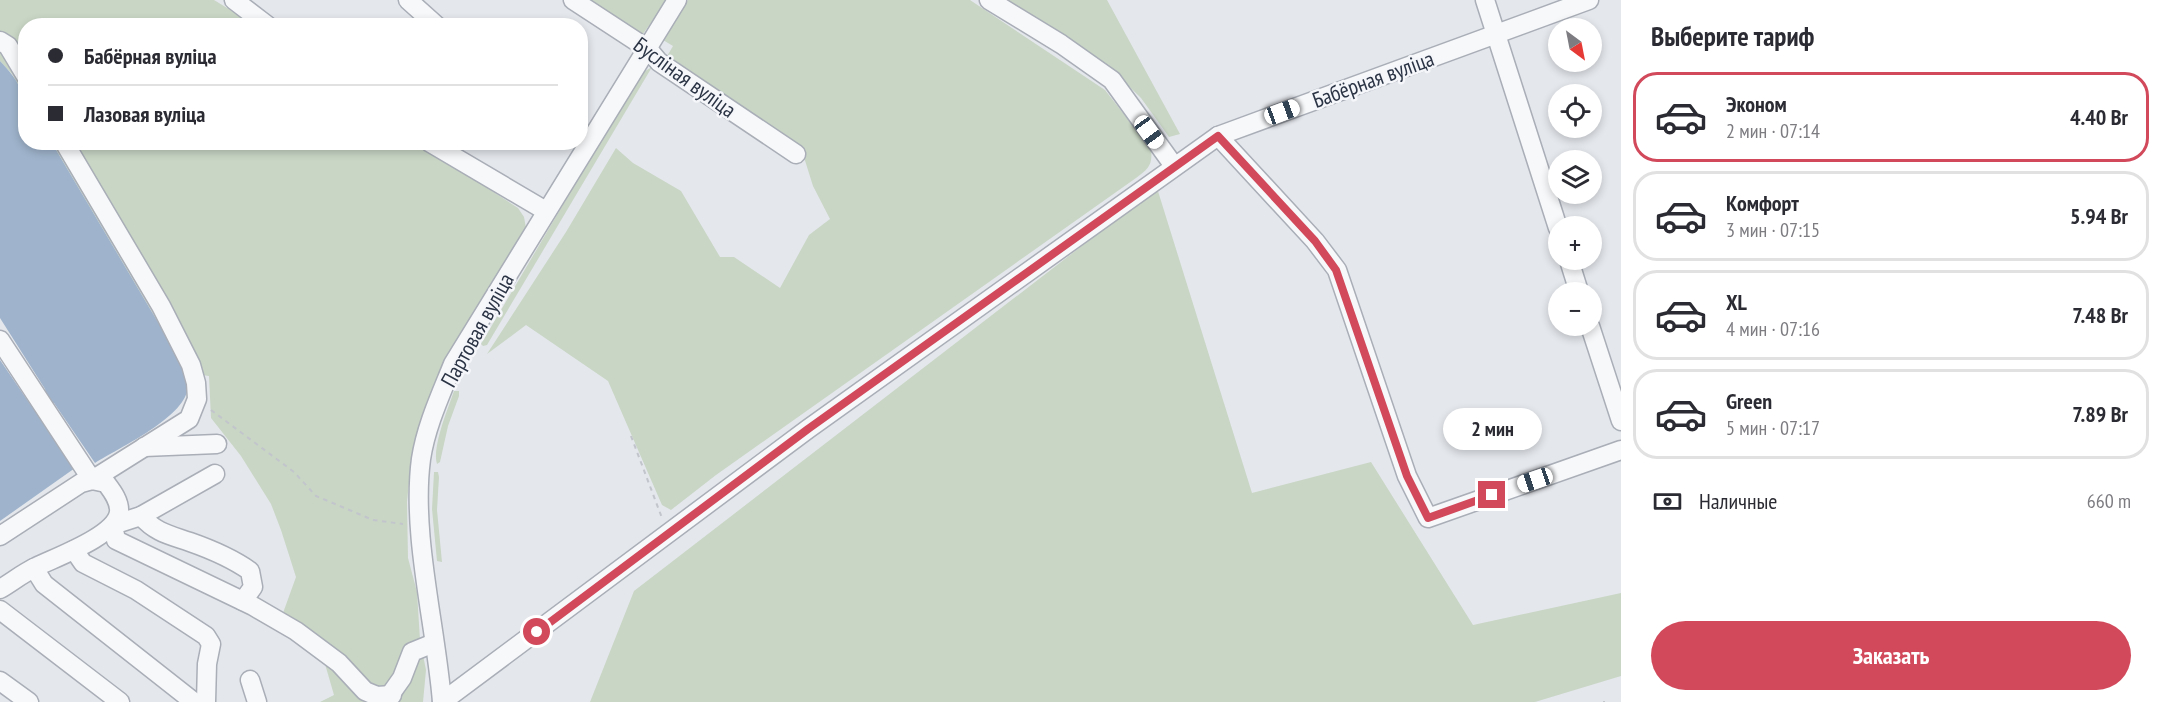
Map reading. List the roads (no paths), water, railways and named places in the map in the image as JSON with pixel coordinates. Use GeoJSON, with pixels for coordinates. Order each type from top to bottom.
{"type":"FeatureCollection","features":[{"type":"Feature","properties":{"kind":"street"},"geometry":{"type":"LineString","coordinates":[[234,0],[257,18]]}},
{"type":"Feature","properties":{"kind":"street"},"geometry":{"type":"LineString","coordinates":[[408,0],[428,18]]}},
{"type":"Feature","properties":{"kind":"street","name":"Бусліная вуліца"},"geometry":{"type":"LineString","coordinates":[[573,0],[648,49],[659,62],[796,154]]}},
{"type":"Feature","properties":{"kind":"street","name":"Партовая вуліца"},"geometry":{"type":"LineString","coordinates":[[588,144],[677,0]]}},
{"type":"Feature","properties":{"kind":"street"},"geometry":{"type":"LineString","coordinates":[[989,0],[1061,44],[1112,80],[1174,166]]}},
{"type":"Feature","properties":{"kind":"street"},"geometry":{"type":"LineString","coordinates":[[1485,0],[1554,216]]}},
{"type":"Feature","properties":{"kind":"street","name":"Бабёрная вуліца"},"geometry":{"type":"LineString","coordinates":[[442,702],[808,429],[1218,136],[1588,0]]}},
{"type":"Feature","properties":{"kind":"street"},"geometry":{"type":"LineString","coordinates":[[0,41],[8,46],[18,63]]}},
{"type":"Feature","properties":{"kind":"street"},"geometry":{"type":"LineString","coordinates":[[1218,136],[1315,241],[1336,270],[1407,476],[1428,518],[1621,450]]}},
{"type":"Feature","properties":{"kind":"street"},"geometry":{"type":"LineString","coordinates":[[0,536],[81,483],[92,480],[189,419],[197,399],[191,365],[162,306],[69,150]]}},
{"type":"Feature","properties":{"kind":"street"},"geometry":{"type":"LineString","coordinates":[[443,150],[546,211]]}},
{"type":"Feature","properties":{"kind":"street","name":"Партовая вуліца"},"geometry":{"type":"LineString","coordinates":[[442,702],[418,495],[421,457],[433,414],[453,364],[584,150]]}},
{"type":"Feature","properties":{"kind":"street"},"geometry":{"type":"LineString","coordinates":[[1593,336],[1621,421]]}},
{"type":"Feature","properties":{"kind":"street"},"geometry":{"type":"LineString","coordinates":[[0,340],[92,480],[106,483],[116,497],[118,512],[113,525],[116,540],[243,600],[296,631],[339,663],[364,691],[377,696],[389,699],[402,678],[412,652],[434,643]]}},
{"type":"Feature","properties":{"kind":"street"},"geometry":{"type":"LineString","coordinates":[[144,447],[217,444]]}},
{"type":"Feature","properties":{"kind":"street"},"geometry":{"type":"LineString","coordinates":[[0,589],[34,568],[74,550],[113,525],[141,516],[215,474]]}},
{"type":"Feature","properties":{"kind":"street"},"geometry":{"type":"LineString","coordinates":[[141,516],[151,527],[250,571],[253,587],[243,600]]}},
{"type":"Feature","properties":{"kind":"street"},"geometry":{"type":"LineString","coordinates":[[74,550],[83,563],[136,590],[206,636],[211,644],[207,664],[206,702]]}},
{"type":"Feature","properties":{"kind":"street"},"geometry":{"type":"LineString","coordinates":[[34,568],[44,584],[194,702]]}},
{"type":"Feature","properties":{"kind":"street"},"geometry":{"type":"LineString","coordinates":[[0,610],[120,702]]}},
{"type":"Feature","properties":{"kind":"street"},"geometry":{"type":"LineString","coordinates":[[250,680],[257,702]]}},
{"type":"Feature","properties":{"kind":"street"},"geometry":{"type":"LineString","coordinates":[[0,681],[29,702]]}},
{"type":"Feature","properties":{"kind":"water"},"geometry":{"type":"Polygon","coordinates":[[[0,61],[18,85],[18,150],[56,150],[188,373],[187,392],[173,413],[161,423],[95,463],[54,403],[48,402],[45,389],[0,318],[0,61]]]}},
{"type":"Feature","properties":{"kind":"water"},"geometry":{"type":"Polygon","coordinates":[[[0,360],[30,404],[37,408],[36,412],[75,468],[0,521],[0,360]]]}}]}
